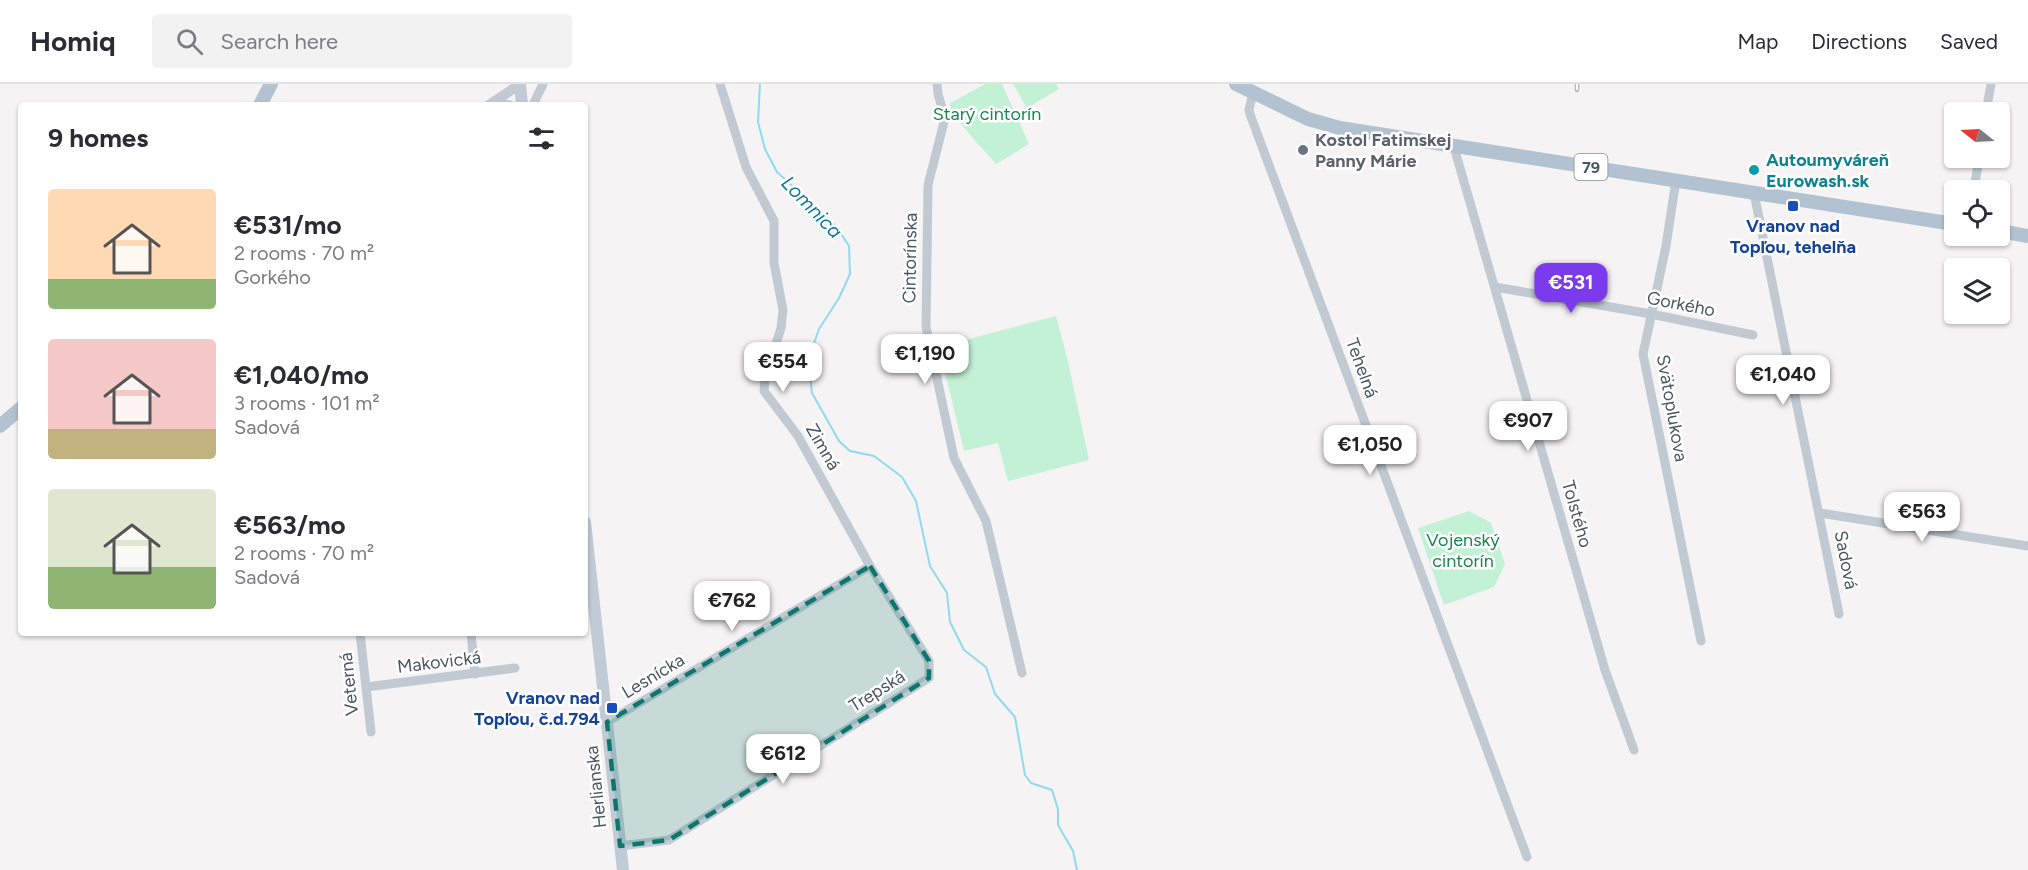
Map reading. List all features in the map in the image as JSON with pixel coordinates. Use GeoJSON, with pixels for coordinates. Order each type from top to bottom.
{"type":"FeatureCollection","features":[{"type":"Feature","properties":{"kind":"main road"},"geometry":{"type":"LineString","coordinates":[[262,102],[271,84]]}},
{"type":"Feature","properties":{"kind":"main road"},"geometry":{"type":"LineString","coordinates":[[519,84],[522,102]]}},
{"type":"Feature","properties":{"kind":"main road","name":"79"},"geometry":{"type":"LineString","coordinates":[[1236,84],[1308,119],[1326,125],[1944,222]]}},
{"type":"Feature","properties":{"kind":"main road"},"geometry":{"type":"LineString","coordinates":[[2010,233],[2028,236]]}},
{"type":"Feature","properties":{"kind":"main road"},"geometry":{"type":"LineString","coordinates":[[0,426],[18,411]]}},
{"type":"Feature","properties":{"kind":"main road","name":"Herlianska"},"geometry":{"type":"LineString","coordinates":[[588,563],[623,870]]}},
{"type":"Feature","properties":{"kind":"street"},"geometry":{"type":"LineString","coordinates":[[494,102],[519,84]]}},
{"type":"Feature","properties":{"kind":"street"},"geometry":{"type":"LineString","coordinates":[[534,102],[543,84]]}},
{"type":"Feature","properties":{"kind":"street","name":"Zimná"},"geometry":{"type":"LineString","coordinates":[[720,84],[746,167],[774,221],[774,263],[783,310],[781,328],[765,378],[764,391],[798,436],[870,566],[929,661],[929,678]]}},
{"type":"Feature","properties":{"kind":"street","name":"Cintorínska"},"geometry":{"type":"LineString","coordinates":[[937,84],[945,118],[928,185],[926,327],[954,458],[986,521],[1023,673]]}},
{"type":"Feature","properties":{"kind":"street"},"geometry":{"type":"LineString","coordinates":[[1988,102],[1991,84]]}},
{"type":"Feature","properties":{"kind":"street","name":"Tehelná"},"geometry":{"type":"LineString","coordinates":[[1253,93],[1250,102],[1251,117],[1527,857]]}},
{"type":"Feature","properties":{"kind":"street","name":"Tolstého"},"geometry":{"type":"LineString","coordinates":[[1455,147],[1605,670],[1634,750]]}},
{"type":"Feature","properties":{"kind":"street","name":"Svätoplukova"},"geometry":{"type":"LineString","coordinates":[[1676,180],[1666,246],[1643,354],[1701,641]]}},
{"type":"Feature","properties":{"kind":"street","name":"Sadová"},"geometry":{"type":"LineString","coordinates":[[1754,193],[1839,614]]}},
{"type":"Feature","properties":{"kind":"street","name":"Gorkého"},"geometry":{"type":"LineString","coordinates":[[1495,287],[1651,314],[1754,335]]}},
{"type":"Feature","properties":{"kind":"street","name":"Sadová"},"geometry":{"type":"LineString","coordinates":[[1820,513],[2028,546]]}},
{"type":"Feature","properties":{"kind":"street","name":"Lesnícka"},"geometry":{"type":"LineString","coordinates":[[607,722],[870,566]]}},
{"type":"Feature","properties":{"kind":"street","name":"Veterná"},"geometry":{"type":"LineString","coordinates":[[360,636],[371,732]]}},
{"type":"Feature","properties":{"kind":"street"},"geometry":{"type":"LineString","coordinates":[[471,636],[475,674]]}},
{"type":"Feature","properties":{"kind":"street","name":"Makovická"},"geometry":{"type":"LineString","coordinates":[[366,687],[515,669]]}},
{"type":"Feature","properties":{"kind":"street","name":"Trepská"},"geometry":{"type":"LineString","coordinates":[[620,846],[669,840],[929,678]]}},
{"type":"Feature","properties":{"kind":"highlighted area"},"geometry":{"type":"Polygon","coordinates":[[[870,566],[929,661],[929,678],[669,840],[620,846],[607,722],[870,566]]]}},
{"type":"Feature","properties":{"kind":"green space","name":"Starý cintorín"},"geometry":{"type":"Polygon","coordinates":[[[985,84],[1002,84],[1029,144],[996,164],[965,128],[949,104],[985,84]]]}},
{"type":"Feature","properties":{"kind":"green space"},"geometry":{"type":"Polygon","coordinates":[[[1013,84],[1056,84],[1059,89],[1027,108],[1013,84]]]}},
{"type":"Feature","properties":{"kind":"green space"},"geometry":{"type":"Polygon","coordinates":[[[1056,316],[1089,460],[1008,481],[998,443],[964,451],[939,347],[1056,316]]]}},
{"type":"Feature","properties":{"kind":"green space","name":"Vojenský cintorín"},"geometry":{"type":"Polygon","coordinates":[[[1469,511],[1491,523],[1505,564],[1494,587],[1444,605],[1418,528],[1469,511]]]}},
{"type":"Feature","properties":{"kind":"waterway","name":"Lomnica"},"geometry":{"type":"LineString","coordinates":[[760,84],[758,122],[765,149],[777,172],[836,226],[849,246],[850,274],[839,298],[819,329],[808,360],[812,393],[839,441],[850,451],[874,456],[902,477],[916,501],[930,566],[947,593],[950,622],[964,650],[986,667],[995,694],[1015,717],[1025,775],[1031,783],[1052,790],[1058,809],[1058,825],[1073,851],[1077,870]]}},
{"type":"Feature","properties":{"kind":"railway"},"geometry":{"type":"LineString","coordinates":[[1577,84],[1577,90]]}},
{"type":"Feature","properties":{"kind":"place","name":"Kostol Fatimskej Panny Márie"},"geometry":{"type":"Point","coordinates":[1303,150]}},
{"type":"Feature","properties":{"kind":"place","name":"Autoumyváreň Eurowash.sk"},"geometry":{"type":"Point","coordinates":[1754,170]}},
{"type":"Feature","properties":{"kind":"place","name":"Vranov nad Topľou, tehelňa"},"geometry":{"type":"Point","coordinates":[1793,206]}},
{"type":"Feature","properties":{"kind":"place","name":"Vranov nad Topľou, č.d.794"},"geometry":{"type":"Point","coordinates":[612,708]}}]}
